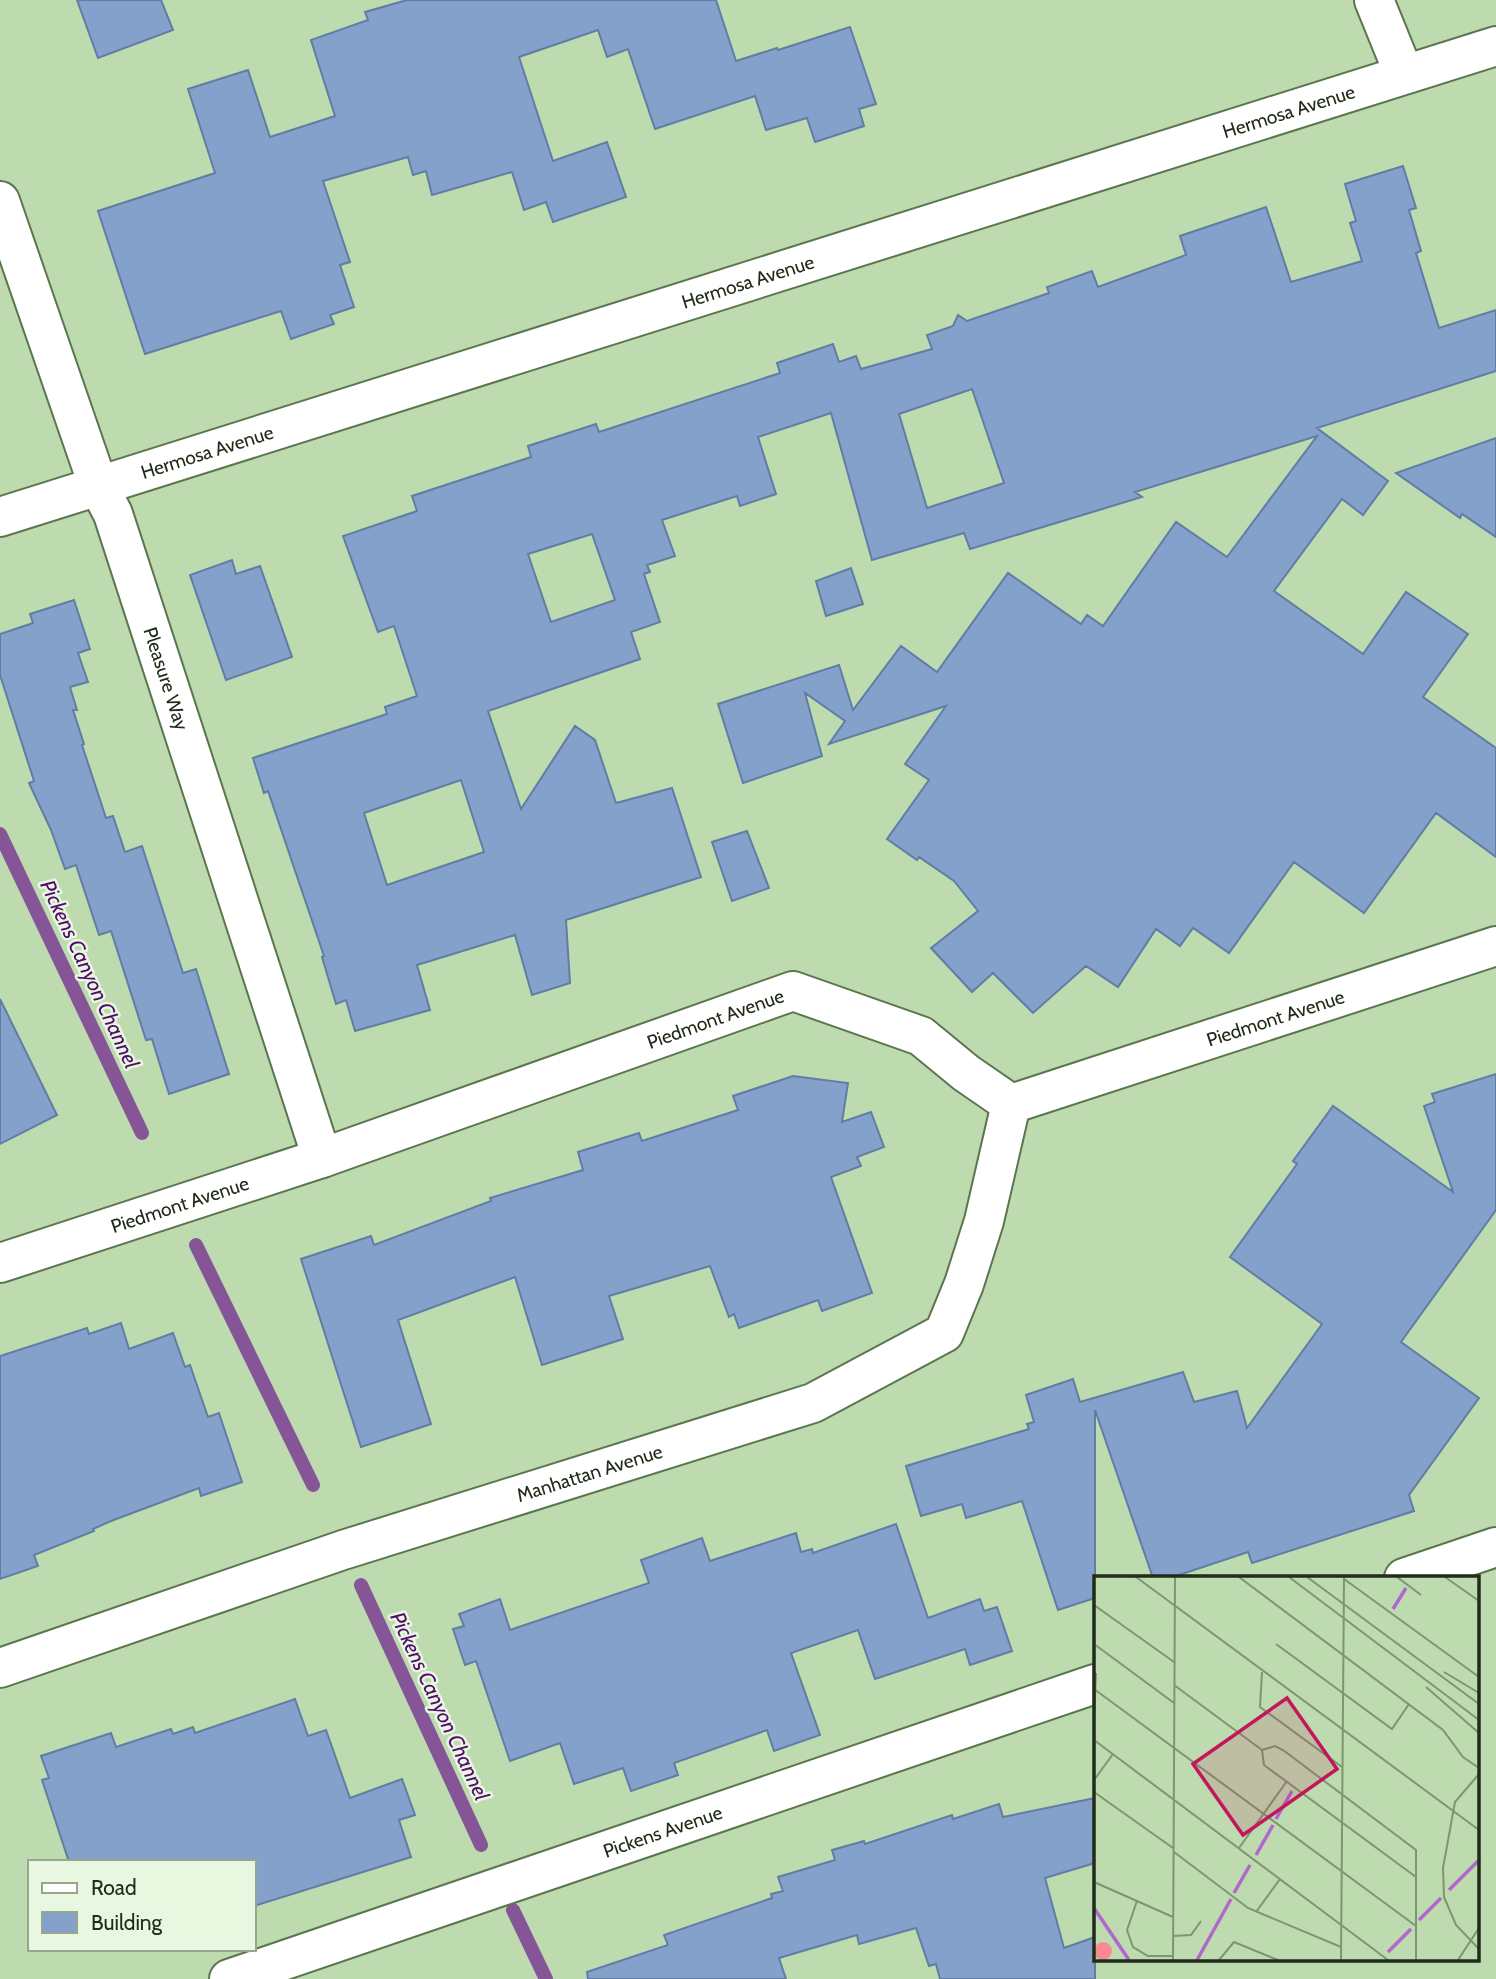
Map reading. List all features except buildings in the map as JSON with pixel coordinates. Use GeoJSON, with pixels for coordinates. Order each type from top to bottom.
{"type":"FeatureCollection","features":[{"type":"Feature","properties":{"kind":"street"},"geometry":{"type":"LineString","coordinates":[[1374,0],[1404,74]]}},
{"type":"Feature","properties":{"kind":"street","name":"Hermosa Avenue"},"geometry":{"type":"LineString","coordinates":[[0,517],[1496,46]]}},
{"type":"Feature","properties":{"kind":"street","name":"Pleasure Way"},"geometry":{"type":"LineString","coordinates":[[0,201],[99,485],[113,514],[322,1158]]}},
{"type":"Feature","properties":{"kind":"street","name":"Piedmont Avenue"},"geometry":{"type":"LineString","coordinates":[[0,1263],[322,1158],[793,991],[921,1036],[966,1073],[1011,1104],[1496,946]]}},
{"type":"Feature","properties":{"kind":"street","name":"Manhattan Avenue"},"geometry":{"type":"LineString","coordinates":[[0,1668],[343,1550],[813,1403],[943,1333],[964,1284],[984,1221],[1011,1104]]}},
{"type":"Feature","properties":{"kind":"street"},"geometry":{"type":"LineString","coordinates":[[1410,1576],[1496,1547]]}},
{"type":"Feature","properties":{"kind":"street","name":"Pickens Avenue"},"geometry":{"type":"LineString","coordinates":[[229,1979],[1094,1684]]}},
{"type":"Feature","properties":{"kind":"waterway","name":"Pickens Canyon Channel"},"geometry":{"type":"LineString","coordinates":[[0,834],[142,1133]]}},
{"type":"Feature","properties":{"kind":"waterway","name":"Pickens Canyon Channel"},"geometry":{"type":"LineString","coordinates":[[196,1245],[313,1485]]}},
{"type":"Feature","properties":{"kind":"waterway","name":"Pickens Canyon Channel"},"geometry":{"type":"LineString","coordinates":[[361,1585],[481,1845]]}},
{"type":"Feature","properties":{"kind":"waterway","name":"Pickens Canyon Channel"},"geometry":{"type":"LineString","coordinates":[[513,1910],[546,1979]]}}]}
